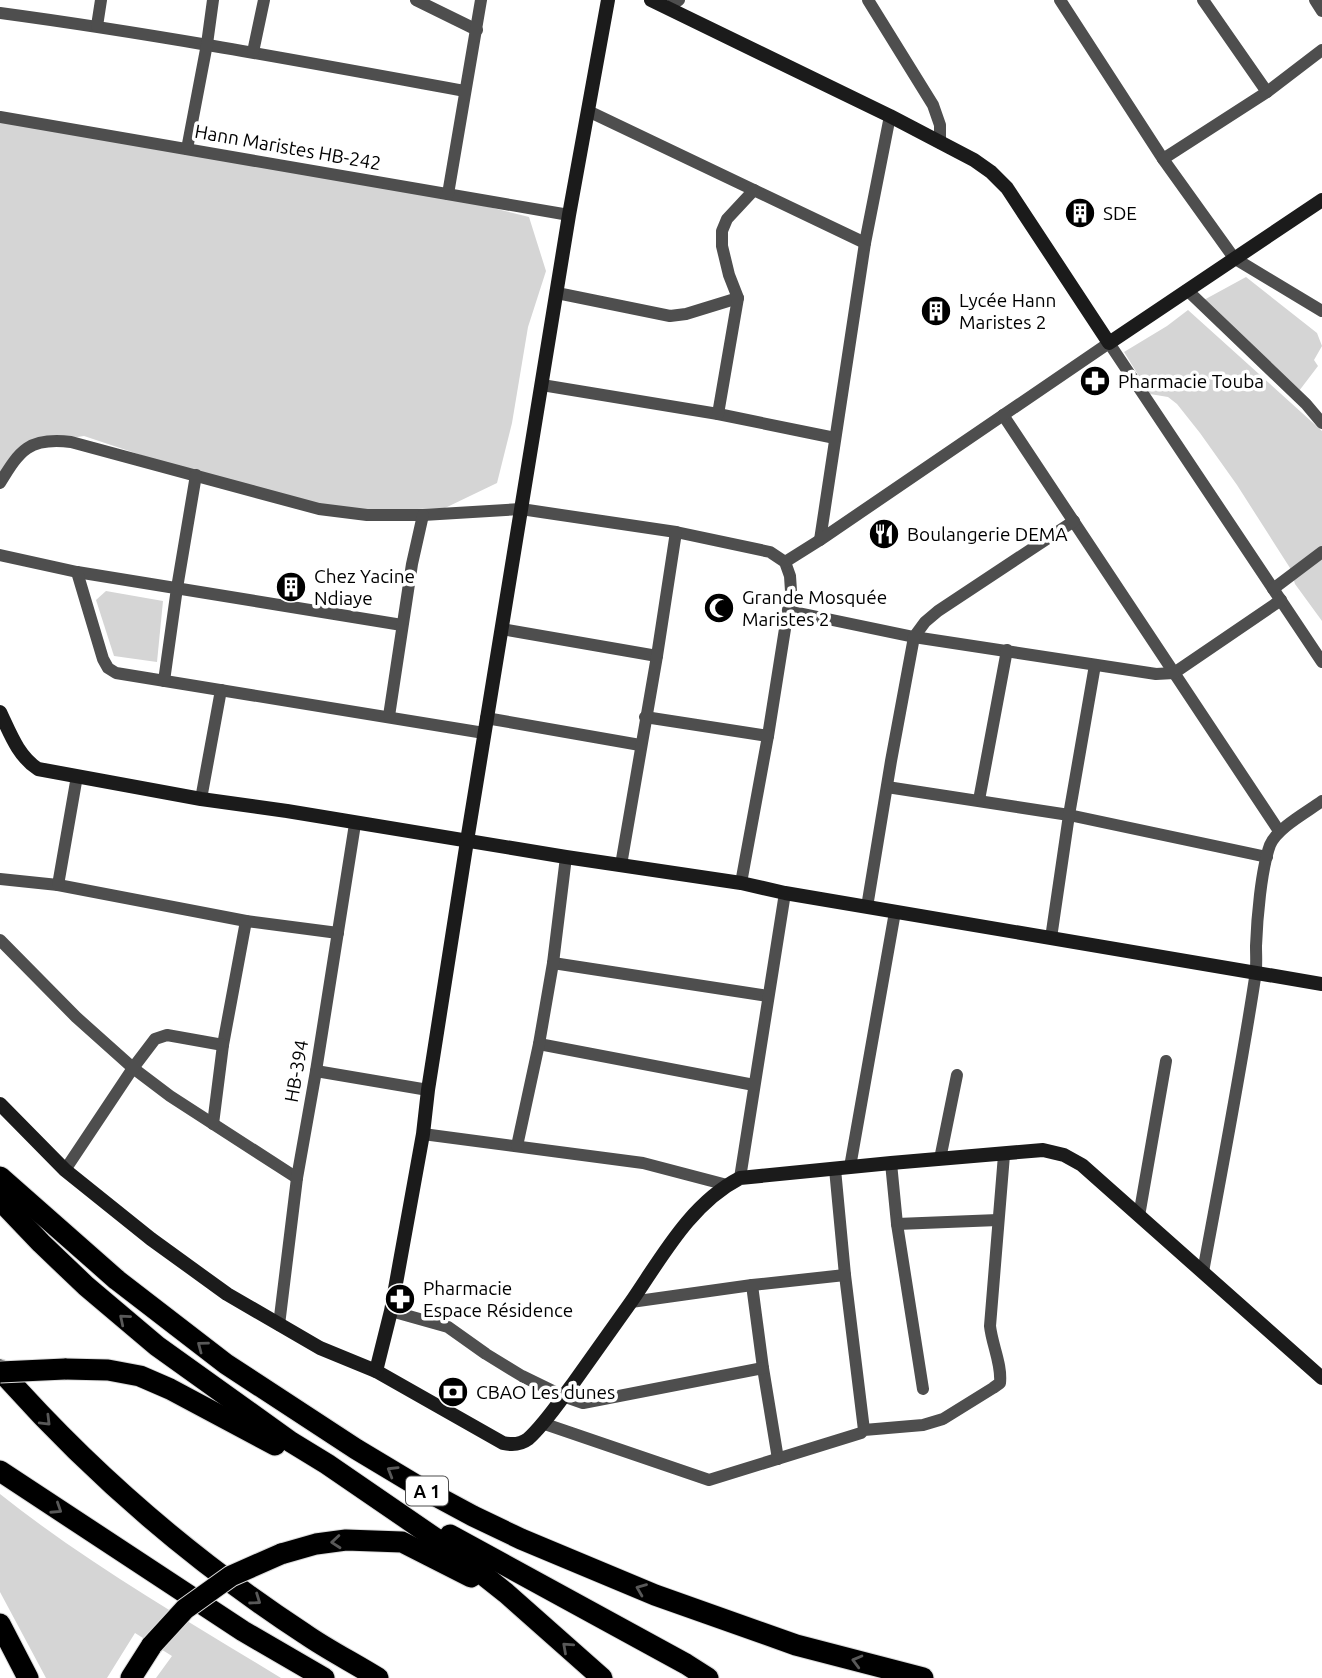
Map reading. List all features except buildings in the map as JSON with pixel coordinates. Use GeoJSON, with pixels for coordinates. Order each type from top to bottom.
{"type":"FeatureCollection","features":[{"type":"Feature","properties":{"kind":"highway","name":"A 1"},"geometry":{"type":"LineString","coordinates":[[0,1177],[117,1280],[226,1364],[421,1488],[521,1539],[655,1595],[796,1645],[923,1678]]}},
{"type":"Feature","properties":{"kind":"highway"},"geometry":{"type":"LineString","coordinates":[[0,1199],[86,1286],[157,1346],[291,1443],[379,1499]]}},
{"type":"Feature","properties":{"kind":"highway"},"geometry":{"type":"LineString","coordinates":[[0,1371],[108,1370],[140,1376],[170,1389],[322,1471],[471,1546],[708,1678]]}},
{"type":"Feature","properties":{"kind":"highway"},"geometry":{"type":"LineString","coordinates":[[0,1371],[39,1414],[110,1483],[174,1538],[242,1591],[306,1635],[378,1678]]}},
{"type":"Feature","properties":{"kind":"highway"},"geometry":{"type":"LineString","coordinates":[[0,1471],[243,1631],[324,1678]]}},
{"type":"Feature","properties":{"kind":"highway","name":"A 1"},"geometry":{"type":"LineString","coordinates":[[379,1499],[448,1546],[506,1592],[602,1678]]}},
{"type":"Feature","properties":{"kind":"highway"},"geometry":{"type":"LineString","coordinates":[[131,1678],[152,1645],[185,1609],[231,1576],[281,1554],[316,1544],[346,1540],[471,1546]]}},
{"type":"Feature","properties":{"kind":"highway"},"geometry":{"type":"LineString","coordinates":[[402,1542],[502,1594],[531,1616]]}},
{"type":"Feature","properties":{"kind":"highway"},"geometry":{"type":"LineString","coordinates":[[0,1624],[28,1678]]}},
{"type":"Feature","properties":{"kind":"street"},"geometry":{"type":"LineString","coordinates":[[97,26],[101,0]]}},
{"type":"Feature","properties":{"kind":"street"},"geometry":{"type":"LineString","coordinates":[[187,149],[213,0]]}},
{"type":"Feature","properties":{"kind":"street"},"geometry":{"type":"LineString","coordinates":[[253,52],[264,0]]}},
{"type":"Feature","properties":{"kind":"street"},"geometry":{"type":"LineString","coordinates":[[416,0],[477,30]]}},
{"type":"Feature","properties":{"kind":"street"},"geometry":{"type":"LineString","coordinates":[[448,194],[481,0]]}},
{"type":"Feature","properties":{"kind":"street"},"geometry":{"type":"LineString","coordinates":[[376,1371],[391,1311],[423,1134],[485,725],[569,215],[608,0]]}},
{"type":"Feature","properties":{"kind":"street"},"geometry":{"type":"LineString","coordinates":[[651,0],[673,4],[974,160],[991,172],[1007,188],[1322,662]]}},
{"type":"Feature","properties":{"kind":"street"},"geometry":{"type":"LineString","coordinates":[[868,0],[933,105],[940,125],[940,143]]}},
{"type":"Feature","properties":{"kind":"street"},"geometry":{"type":"LineString","coordinates":[[1060,0],[1163,159],[1234,258],[1322,311]]}},
{"type":"Feature","properties":{"kind":"street"},"geometry":{"type":"LineString","coordinates":[[1203,0],[1267,92]]}},
{"type":"Feature","properties":{"kind":"street"},"geometry":{"type":"LineString","coordinates":[[1315,0],[1322,11]]}},
{"type":"Feature","properties":{"kind":"street"},"geometry":{"type":"LineString","coordinates":[[0,13],[207,44],[465,91]]}},
{"type":"Feature","properties":{"kind":"street"},"geometry":{"type":"LineString","coordinates":[[1163,159],[1267,92],[1322,50]]}},
{"type":"Feature","properties":{"kind":"street"},"geometry":{"type":"LineString","coordinates":[[588,111],[865,243]]}},
{"type":"Feature","properties":{"kind":"street"},"geometry":{"type":"LineString","coordinates":[[820,540],[865,243],[890,116]]}},
{"type":"Feature","properties":{"kind":"street","name":"Hann Maristes HB-242"},"geometry":{"type":"LineString","coordinates":[[0,117],[569,215]]}},
{"type":"Feature","properties":{"kind":"street"},"geometry":{"type":"LineString","coordinates":[[718,414],[737,298],[722,246],[722,231],[727,219],[754,190]]}},
{"type":"Feature","properties":{"kind":"street"},"geometry":{"type":"LineString","coordinates":[[785,562],[1322,200]]}},
{"type":"Feature","properties":{"kind":"street"},"geometry":{"type":"LineString","coordinates":[[1187,290],[1306,404],[1322,423]]}},
{"type":"Feature","properties":{"kind":"street"},"geometry":{"type":"LineString","coordinates":[[557,293],[670,316],[692,313],[737,298]]}},
{"type":"Feature","properties":{"kind":"street"},"geometry":{"type":"LineString","coordinates":[[542,385],[718,414],[835,438]]}},
{"type":"Feature","properties":{"kind":"street"},"geometry":{"type":"LineString","coordinates":[[1003,415],[1279,831]]}},
{"type":"Feature","properties":{"kind":"street"},"geometry":{"type":"LineString","coordinates":[[0,483],[23,451],[38,443],[54,440],[71,442],[319,509],[367,516],[521,509],[676,532],[770,552],[785,562],[791,591],[741,883]]}},
{"type":"Feature","properties":{"kind":"street"},"geometry":{"type":"LineString","coordinates":[[164,681],[196,475]]}},
{"type":"Feature","properties":{"kind":"street"},"geometry":{"type":"LineString","coordinates":[[388,716],[422,515]]}},
{"type":"Feature","properties":{"kind":"street"},"geometry":{"type":"LineString","coordinates":[[867,906],[914,637],[938,611],[1074,521]]}},
{"type":"Feature","properties":{"kind":"street"},"geometry":{"type":"LineString","coordinates":[[621,865],[676,532]]}},
{"type":"Feature","properties":{"kind":"street"},"geometry":{"type":"LineString","coordinates":[[789,611],[914,637],[1156,674],[1174,673],[1277,595],[1322,552]]}},
{"type":"Feature","properties":{"kind":"street"},"geometry":{"type":"LineString","coordinates":[[0,555],[77,572],[402,625]]}},
{"type":"Feature","properties":{"kind":"street"},"geometry":{"type":"LineString","coordinates":[[77,572],[103,659],[108,668],[116,673],[388,716],[485,725],[640,745]]}},
{"type":"Feature","properties":{"kind":"street"},"geometry":{"type":"LineString","coordinates":[[502,629],[656,656]]}},
{"type":"Feature","properties":{"kind":"street"},"geometry":{"type":"LineString","coordinates":[[978,800],[1007,650]]}},
{"type":"Feature","properties":{"kind":"street"},"geometry":{"type":"LineString","coordinates":[[1051,938],[1095,665]]}},
{"type":"Feature","properties":{"kind":"street"},"geometry":{"type":"LineString","coordinates":[[201,799],[221,690]]}},
{"type":"Feature","properties":{"kind":"street"},"geometry":{"type":"LineString","coordinates":[[0,712],[14,741],[28,762],[38,769],[355,824],[741,883],[785,893],[1322,984]]}},
{"type":"Feature","properties":{"kind":"street"},"geometry":{"type":"LineString","coordinates":[[645,717],[768,736]]}},
{"type":"Feature","properties":{"kind":"street"},"geometry":{"type":"LineString","coordinates":[[58,885],[77,776]]}},
{"type":"Feature","properties":{"kind":"street"},"geometry":{"type":"LineString","coordinates":[[887,787],[1069,815],[1267,857]]}},
{"type":"Feature","properties":{"kind":"street"},"geometry":{"type":"LineString","coordinates":[[1203,1272],[1256,973],[1256,944],[1267,857],[1271,843],[1279,831],[1322,801]]}},
{"type":"Feature","properties":{"kind":"street","name":"HB-394"},"geometry":{"type":"LineString","coordinates":[[278,1325],[297,1178],[355,824]]}},
{"type":"Feature","properties":{"kind":"street"},"geometry":{"type":"LineString","coordinates":[[517,1146],[540,1044],[566,857]]}},
{"type":"Feature","properties":{"kind":"street"},"geometry":{"type":"LineString","coordinates":[[0,879],[58,885],[246,921],[338,933]]}},
{"type":"Feature","properties":{"kind":"street"},"geometry":{"type":"LineString","coordinates":[[0,1104],[65,1170],[162,1247],[227,1294],[320,1348],[376,1371],[503,1443],[514,1445],[526,1440],[563,1396],[672,1241],[705,1202],[734,1182],[754,1085],[785,893]]}},
{"type":"Feature","properties":{"kind":"street"},"geometry":{"type":"LineString","coordinates":[[863,1430],[845,1275],[842,1168],[895,912]]}},
{"type":"Feature","properties":{"kind":"street"},"geometry":{"type":"LineString","coordinates":[[213,1124],[223,1045],[246,921]]}},
{"type":"Feature","properties":{"kind":"street"},"geometry":{"type":"LineString","coordinates":[[0,940],[76,1017],[133,1068],[297,1178]]}},
{"type":"Feature","properties":{"kind":"street"},"geometry":{"type":"LineString","coordinates":[[553,963],[768,996]]}},
{"type":"Feature","properties":{"kind":"street"},"geometry":{"type":"LineString","coordinates":[[65,1170],[155,1039],[167,1035],[223,1045]]}},
{"type":"Feature","properties":{"kind":"street"},"geometry":{"type":"LineString","coordinates":[[540,1044],[754,1085]]}},
{"type":"Feature","properties":{"kind":"street"},"geometry":{"type":"LineString","coordinates":[[1139,1216],[1166,1061]]}},
{"type":"Feature","properties":{"kind":"street"},"geometry":{"type":"LineString","coordinates":[[316,1071],[428,1090]]}},
{"type":"Feature","properties":{"kind":"street"},"geometry":{"type":"LineString","coordinates":[[940,1159],[957,1075]]}},
{"type":"Feature","properties":{"kind":"street"},"geometry":{"type":"LineString","coordinates":[[423,1134],[643,1163],[734,1182],[842,1168],[1043,1150],[1064,1155],[1082,1165],[1322,1378]]}},
{"type":"Feature","properties":{"kind":"street"},"geometry":{"type":"LineString","coordinates":[[542,1423],[709,1480],[861,1433],[863,1430],[923,1425],[943,1419],[1000,1382],[1001,1374],[990,1326],[1004,1155]]}},
{"type":"Feature","properties":{"kind":"street"},"geometry":{"type":"LineString","coordinates":[[891,1163],[897,1224],[923,1388]]}},
{"type":"Feature","properties":{"kind":"street"},"geometry":{"type":"LineString","coordinates":[[897,1224],[998,1220]]}},
{"type":"Feature","properties":{"kind":"street"},"geometry":{"type":"LineString","coordinates":[[631,1302],[845,1275]]}},
{"type":"Feature","properties":{"kind":"street"},"geometry":{"type":"LineString","coordinates":[[752,1285],[778,1459]]}},
{"type":"Feature","properties":{"kind":"street"},"geometry":{"type":"LineString","coordinates":[[391,1311],[447,1327],[522,1376],[583,1403],[763,1368]]}},
{"type":"Feature","properties":{"kind":"shaded area"},"geometry":{"type":"Polygon","coordinates":[[[0,120],[461,200],[529,217],[546,271],[528,327],[512,423],[497,483],[445,508],[361,511],[309,503],[165,463],[84,436],[23,445],[0,474],[0,120]]]}},
{"type":"Feature","properties":{"kind":"shaded area"},"geometry":{"type":"Polygon","coordinates":[[[1246,277],[1317,333],[1322,346],[1314,360],[1318,366],[1299,391],[1202,301],[1246,277]]]}},
{"type":"Feature","properties":{"kind":"shaded area"},"geometry":{"type":"Polygon","coordinates":[[[1188,310],[1322,431],[1322,621],[1295,584],[1290,568],[1237,485],[1200,433],[1177,404],[1168,397],[1150,394],[1124,352],[1188,310]]]}},
{"type":"Feature","properties":{"kind":"shaded area"},"geometry":{"type":"Polygon","coordinates":[[[106,591],[163,601],[157,662],[114,656],[96,600],[106,591]]]}},
{"type":"Feature","properties":{"kind":"shaded area"},"geometry":{"type":"Polygon","coordinates":[[[0,1494],[103,1568],[281,1678],[156,1678],[172,1656],[135,1633],[107,1678],[46,1678],[0,1592],[0,1494]]]}},
{"type":"Feature","properties":{"kind":"place","name":"SDE"},"geometry":{"type":"Point","coordinates":[1080,213]}},
{"type":"Feature","properties":{"kind":"place","name":"Lycée Hann Maristes 2"},"geometry":{"type":"Point","coordinates":[936,311]}},
{"type":"Feature","properties":{"kind":"place","name":"Pharmacie Touba"},"geometry":{"type":"Point","coordinates":[1095,381]}},
{"type":"Feature","properties":{"kind":"place","name":"Boulangerie DEMA"},"geometry":{"type":"Point","coordinates":[884,534]}},
{"type":"Feature","properties":{"kind":"place","name":"Chez Yacine Ndiaye"},"geometry":{"type":"Point","coordinates":[291,587]}},
{"type":"Feature","properties":{"kind":"place","name":"Grande Mosquée Maristes 2"},"geometry":{"type":"Point","coordinates":[719,608]}},
{"type":"Feature","properties":{"kind":"place","name":"Pharmacie Espace Résidence"},"geometry":{"type":"Point","coordinates":[400,1299]}},
{"type":"Feature","properties":{"kind":"place","name":"CBAO Les dunes"},"geometry":{"type":"Point","coordinates":[453,1392]}}]}
